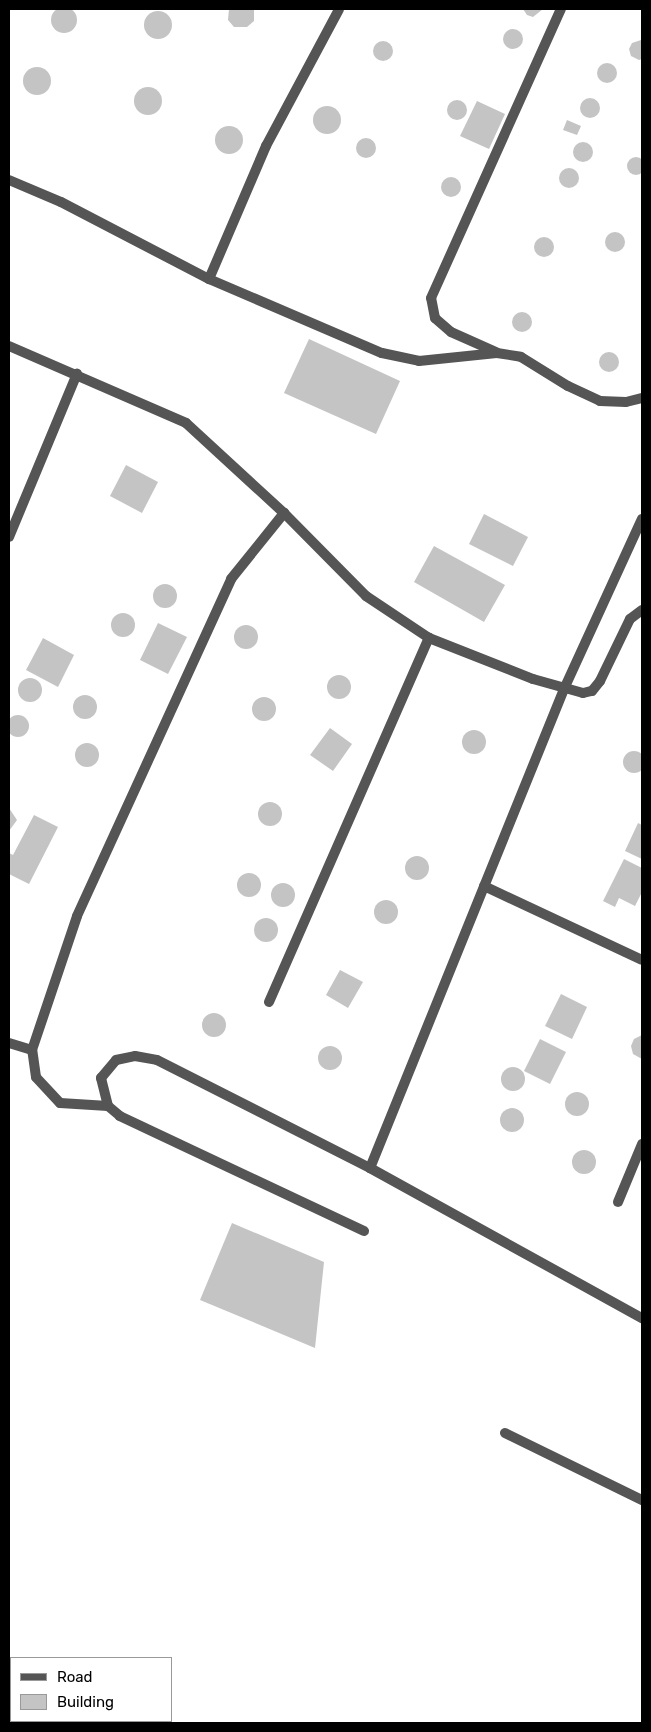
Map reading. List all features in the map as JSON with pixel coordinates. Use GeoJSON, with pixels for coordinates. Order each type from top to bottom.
{"type":"FeatureCollection","features":[{"type":"Feature","properties":{"kind":"street"},"geometry":{"type":"LineString","coordinates":[[209,279],[266,146],[340,9]]}},
{"type":"Feature","properties":{"kind":"street"},"geometry":{"type":"LineString","coordinates":[[561,9],[431,298],[435,318],[451,332],[497,353],[520,357],[568,386],[600,401],[626,402],[642,398]]}},
{"type":"Feature","properties":{"kind":"street"},"geometry":{"type":"LineString","coordinates":[[9,180],[62,202],[209,279],[382,353],[419,361],[497,353]]}},
{"type":"Feature","properties":{"kind":"street"},"geometry":{"type":"LineString","coordinates":[[9,346],[186,423],[284,513],[366,596],[429,638],[564,689],[584,693],[592,691],[600,681],[630,619],[642,610]]}},
{"type":"Feature","properties":{"kind":"street"},"geometry":{"type":"LineString","coordinates":[[9,537],[77,374]]}},
{"type":"Feature","properties":{"kind":"street"},"geometry":{"type":"LineString","coordinates":[[108,1106],[60,1103],[36,1076],[32,1050],[77,916],[231,578],[284,513]]}},
{"type":"Feature","properties":{"kind":"street"},"geometry":{"type":"LineString","coordinates":[[370,1168],[564,689],[642,519]]}},
{"type":"Feature","properties":{"kind":"street"},"geometry":{"type":"LineString","coordinates":[[269,1002],[429,638]]}},
{"type":"Feature","properties":{"kind":"street"},"geometry":{"type":"LineString","coordinates":[[484,886],[642,960]]}},
{"type":"Feature","properties":{"kind":"street"},"geometry":{"type":"LineString","coordinates":[[9,1043],[32,1050]]}},
{"type":"Feature","properties":{"kind":"street"},"geometry":{"type":"LineString","coordinates":[[364,1231],[120,1116],[108,1106],[101,1078],[116,1060],[134,1056],[157,1060],[370,1168],[642,1318]]}},
{"type":"Feature","properties":{"kind":"street"},"geometry":{"type":"LineString","coordinates":[[618,1202],[642,1144]]}},
{"type":"Feature","properties":{"kind":"street"},"geometry":{"type":"LineString","coordinates":[[505,1434],[642,1500]]}},
{"type":"Feature","properties":{"kind":"building"},"geometry":{"type":"Polygon","coordinates":[[[64,7],[73,11],[77,20],[73,29],[64,33],[55,29],[51,20],[55,11],[64,7]]]}},
{"type":"Feature","properties":{"kind":"building"},"geometry":{"type":"Polygon","coordinates":[[[229,9],[254,9],[254,21],[247,27],[234,27],[228,20],[229,9]]]}},
{"type":"Feature","properties":{"kind":"building"},"geometry":{"type":"Polygon","coordinates":[[[523,9],[543,9],[533,17],[527,15],[523,9]]]}},
{"type":"Feature","properties":{"kind":"building"},"geometry":{"type":"Polygon","coordinates":[[[158,11],[168,15],[172,25],[168,35],[158,39],[148,35],[144,25],[148,15],[158,11]]]}},
{"type":"Feature","properties":{"kind":"building"},"geometry":{"type":"Polygon","coordinates":[[[513,29],[520,32],[523,39],[520,46],[513,49],[506,46],[503,39],[506,32],[513,29]]]}},
{"type":"Feature","properties":{"kind":"building"},"geometry":{"type":"Polygon","coordinates":[[[641,40],[642,59],[639,60],[631,56],[629,49],[632,43],[641,40]]]}},
{"type":"Feature","properties":{"kind":"building"},"geometry":{"type":"Polygon","coordinates":[[[383,41],[390,44],[393,51],[390,58],[383,61],[376,58],[373,51],[376,44],[383,41]]]}},
{"type":"Feature","properties":{"kind":"building"},"geometry":{"type":"Polygon","coordinates":[[[607,63],[614,66],[617,73],[614,80],[607,83],[600,80],[597,73],[600,66],[607,63]]]}},
{"type":"Feature","properties":{"kind":"building"},"geometry":{"type":"Polygon","coordinates":[[[37,67],[47,71],[51,81],[47,91],[37,95],[27,91],[23,81],[27,71],[37,67]]]}},
{"type":"Feature","properties":{"kind":"building"},"geometry":{"type":"Polygon","coordinates":[[[148,87],[158,91],[162,101],[158,111],[148,115],[138,111],[134,101],[138,91],[148,87]]]}},
{"type":"Feature","properties":{"kind":"building"},"geometry":{"type":"Polygon","coordinates":[[[590,98],[597,101],[600,108],[597,115],[590,118],[583,115],[580,108],[583,101],[590,98]]]}},
{"type":"Feature","properties":{"kind":"building"},"geometry":{"type":"Polygon","coordinates":[[[457,100],[464,103],[467,110],[464,117],[457,120],[450,117],[447,110],[450,103],[457,100]]]}},
{"type":"Feature","properties":{"kind":"building"},"geometry":{"type":"Polygon","coordinates":[[[477,101],[505,114],[489,149],[460,136],[477,101]]]}},
{"type":"Feature","properties":{"kind":"building"},"geometry":{"type":"Polygon","coordinates":[[[327,106],[337,110],[341,120],[337,130],[327,134],[317,130],[313,120],[317,110],[327,106]]]}},
{"type":"Feature","properties":{"kind":"building"},"geometry":{"type":"Polygon","coordinates":[[[567,120],[581,126],[577,135],[563,130],[567,120]]]}},
{"type":"Feature","properties":{"kind":"building"},"geometry":{"type":"Polygon","coordinates":[[[229,126],[239,130],[243,140],[239,150],[229,154],[219,150],[215,140],[219,130],[229,126]]]}},
{"type":"Feature","properties":{"kind":"building"},"geometry":{"type":"Polygon","coordinates":[[[366,138],[373,141],[376,148],[373,155],[366,158],[359,155],[356,148],[359,141],[366,138]]]}},
{"type":"Feature","properties":{"kind":"building"},"geometry":{"type":"Polygon","coordinates":[[[583,142],[590,145],[593,152],[590,159],[583,162],[576,159],[573,152],[576,145],[583,142]]]}},
{"type":"Feature","properties":{"kind":"building"},"geometry":{"type":"Polygon","coordinates":[[[636,157],[642,160],[645,166],[642,172],[636,175],[630,172],[627,166],[630,160],[636,157]]]}},
{"type":"Feature","properties":{"kind":"building"},"geometry":{"type":"Polygon","coordinates":[[[569,168],[576,171],[579,178],[576,185],[569,188],[562,185],[559,178],[562,171],[569,168]]]}},
{"type":"Feature","properties":{"kind":"building"},"geometry":{"type":"Polygon","coordinates":[[[451,177],[458,180],[461,187],[458,194],[451,197],[444,194],[441,187],[444,180],[451,177]]]}},
{"type":"Feature","properties":{"kind":"building"},"geometry":{"type":"Polygon","coordinates":[[[615,232],[622,235],[625,242],[622,249],[615,252],[608,249],[605,242],[608,235],[615,232]]]}},
{"type":"Feature","properties":{"kind":"building"},"geometry":{"type":"Polygon","coordinates":[[[544,237],[551,240],[554,247],[551,254],[544,257],[537,254],[534,247],[537,240],[544,237]]]}},
{"type":"Feature","properties":{"kind":"building"},"geometry":{"type":"Polygon","coordinates":[[[522,312],[529,315],[532,322],[529,329],[522,332],[515,329],[512,322],[515,315],[522,312]]]}},
{"type":"Feature","properties":{"kind":"building"},"geometry":{"type":"Polygon","coordinates":[[[309,339],[400,381],[376,434],[284,393],[309,339]]]}},
{"type":"Feature","properties":{"kind":"building"},"geometry":{"type":"Polygon","coordinates":[[[609,352],[616,355],[619,362],[616,369],[609,372],[602,369],[599,362],[602,355],[609,352]]]}},
{"type":"Feature","properties":{"kind":"building"},"geometry":{"type":"Polygon","coordinates":[[[126,465],[158,482],[142,513],[110,496],[126,465]]]}},
{"type":"Feature","properties":{"kind":"building"},"geometry":{"type":"Polygon","coordinates":[[[484,514],[528,537],[513,566],[469,544],[484,514]]]}},
{"type":"Feature","properties":{"kind":"building"},"geometry":{"type":"Polygon","coordinates":[[[434,546],[505,585],[484,622],[414,582],[434,546]]]}},
{"type":"Feature","properties":{"kind":"building"},"geometry":{"type":"Polygon","coordinates":[[[165,584],[170,585],[176,591],[176,601],[170,607],[165,608],[160,607],[154,601],[153,596],[154,591],[160,585],[165,584]]]}},
{"type":"Feature","properties":{"kind":"building"},"geometry":{"type":"Polygon","coordinates":[[[123,613],[128,614],[134,620],[134,630],[128,636],[123,637],[118,636],[112,630],[111,625],[112,620],[118,614],[123,613]]]}},
{"type":"Feature","properties":{"kind":"building"},"geometry":{"type":"Polygon","coordinates":[[[158,623],[187,637],[168,674],[140,660],[158,623]]]}},
{"type":"Feature","properties":{"kind":"building"},"geometry":{"type":"Polygon","coordinates":[[[246,625],[251,626],[257,632],[257,642],[251,648],[246,649],[241,648],[235,642],[234,637],[235,632],[241,626],[246,625]]]}},
{"type":"Feature","properties":{"kind":"building"},"geometry":{"type":"Polygon","coordinates":[[[43,638],[74,655],[58,687],[26,670],[43,638]]]}},
{"type":"Feature","properties":{"kind":"building"},"geometry":{"type":"Polygon","coordinates":[[[339,675],[344,676],[350,682],[350,692],[344,698],[339,699],[334,698],[328,692],[327,687],[328,682],[334,676],[339,675]]]}},
{"type":"Feature","properties":{"kind":"building"},"geometry":{"type":"Polygon","coordinates":[[[30,678],[35,679],[41,685],[41,695],[35,701],[30,702],[25,701],[19,695],[18,690],[19,685],[25,679],[30,678]]]}},
{"type":"Feature","properties":{"kind":"building"},"geometry":{"type":"Polygon","coordinates":[[[85,695],[90,696],[96,702],[96,712],[90,718],[85,719],[80,718],[74,712],[73,707],[74,702],[80,696],[85,695]]]}},
{"type":"Feature","properties":{"kind":"building"},"geometry":{"type":"Polygon","coordinates":[[[264,697],[269,698],[275,704],[275,714],[269,720],[264,721],[259,720],[253,714],[252,709],[253,704],[259,698],[264,697]]]}},
{"type":"Feature","properties":{"kind":"building"},"geometry":{"type":"Polygon","coordinates":[[[18,715],[26,718],[29,726],[26,734],[18,737],[10,734],[7,726],[10,718],[18,715]]]}},
{"type":"Feature","properties":{"kind":"building"},"geometry":{"type":"Polygon","coordinates":[[[330,728],[352,744],[333,771],[310,755],[330,728]]]}},
{"type":"Feature","properties":{"kind":"building"},"geometry":{"type":"Polygon","coordinates":[[[474,730],[479,731],[485,737],[485,747],[479,753],[474,754],[469,753],[463,747],[462,742],[463,737],[469,731],[474,730]]]}},
{"type":"Feature","properties":{"kind":"building"},"geometry":{"type":"Polygon","coordinates":[[[87,743],[92,744],[98,750],[98,760],[92,766],[87,767],[82,766],[76,760],[75,755],[76,750],[82,744],[87,743]]]}},
{"type":"Feature","properties":{"kind":"building"},"geometry":{"type":"Polygon","coordinates":[[[634,751],[642,754],[645,762],[642,770],[634,773],[626,770],[623,762],[626,754],[634,751]]]}},
{"type":"Feature","properties":{"kind":"building"},"geometry":{"type":"Polygon","coordinates":[[[270,802],[275,803],[281,809],[281,819],[275,825],[270,826],[265,825],[259,819],[258,814],[259,809],[265,803],[270,802]]]}},
{"type":"Feature","properties":{"kind":"building"},"geometry":{"type":"Polygon","coordinates":[[[9,808],[17,820],[9,831],[9,808]]]}},
{"type":"Feature","properties":{"kind":"building"},"geometry":{"type":"Polygon","coordinates":[[[34,815],[58,827],[29,884],[9,874],[9,853],[13,855],[34,815]]]}},
{"type":"Feature","properties":{"kind":"building"},"geometry":{"type":"Polygon","coordinates":[[[638,823],[642,825],[642,859],[625,851],[638,823]]]}},
{"type":"Feature","properties":{"kind":"building"},"geometry":{"type":"Polygon","coordinates":[[[417,856],[422,857],[428,863],[428,873],[422,879],[417,880],[412,879],[406,873],[405,868],[406,863],[412,857],[417,856]]]}},
{"type":"Feature","properties":{"kind":"building"},"geometry":{"type":"Polygon","coordinates":[[[624,859],[642,868],[642,892],[635,906],[619,898],[615,907],[603,901],[624,859]]]}},
{"type":"Feature","properties":{"kind":"building"},"geometry":{"type":"Polygon","coordinates":[[[249,873],[254,874],[260,880],[260,890],[254,896],[249,897],[244,896],[238,890],[237,885],[238,880],[244,874],[249,873]]]}},
{"type":"Feature","properties":{"kind":"building"},"geometry":{"type":"Polygon","coordinates":[[[283,883],[288,884],[294,890],[294,900],[288,906],[283,907],[278,906],[272,900],[271,895],[272,890],[278,884],[283,883]]]}},
{"type":"Feature","properties":{"kind":"building"},"geometry":{"type":"Polygon","coordinates":[[[386,900],[391,901],[397,907],[397,917],[391,923],[386,924],[381,923],[375,917],[374,912],[375,907],[381,901],[386,900]]]}},
{"type":"Feature","properties":{"kind":"building"},"geometry":{"type":"Polygon","coordinates":[[[266,918],[271,919],[277,925],[277,935],[271,941],[266,942],[261,941],[255,935],[254,930],[255,925],[261,919],[266,918]]]}},
{"type":"Feature","properties":{"kind":"building"},"geometry":{"type":"Polygon","coordinates":[[[340,970],[363,982],[348,1008],[326,995],[340,970]]]}},
{"type":"Feature","properties":{"kind":"building"},"geometry":{"type":"Polygon","coordinates":[[[561,994],[587,1007],[572,1039],[545,1026],[561,994]]]}},
{"type":"Feature","properties":{"kind":"building"},"geometry":{"type":"Polygon","coordinates":[[[214,1013],[219,1014],[225,1020],[225,1030],[219,1036],[214,1037],[209,1036],[203,1030],[202,1025],[203,1020],[209,1014],[214,1013]]]}},
{"type":"Feature","properties":{"kind":"building"},"geometry":{"type":"Polygon","coordinates":[[[642,1035],[642,1059],[633,1054],[631,1046],[634,1039],[642,1035]]]}},
{"type":"Feature","properties":{"kind":"building"},"geometry":{"type":"Polygon","coordinates":[[[540,1039],[566,1052],[550,1084],[524,1071],[540,1039]]]}},
{"type":"Feature","properties":{"kind":"building"},"geometry":{"type":"Polygon","coordinates":[[[330,1046],[335,1047],[341,1053],[341,1063],[335,1069],[330,1070],[325,1069],[319,1063],[318,1058],[319,1053],[325,1047],[330,1046]]]}},
{"type":"Feature","properties":{"kind":"building"},"geometry":{"type":"Polygon","coordinates":[[[513,1067],[518,1068],[524,1074],[524,1084],[518,1090],[513,1091],[508,1090],[502,1084],[501,1079],[502,1074],[508,1068],[513,1067]]]}},
{"type":"Feature","properties":{"kind":"building"},"geometry":{"type":"Polygon","coordinates":[[[577,1092],[582,1093],[588,1099],[588,1109],[582,1115],[577,1116],[572,1115],[566,1109],[565,1104],[566,1099],[572,1093],[577,1092]]]}},
{"type":"Feature","properties":{"kind":"building"},"geometry":{"type":"Polygon","coordinates":[[[512,1108],[517,1109],[523,1115],[523,1125],[517,1131],[512,1132],[507,1131],[501,1125],[500,1120],[501,1115],[507,1109],[512,1108]]]}},
{"type":"Feature","properties":{"kind":"building"},"geometry":{"type":"Polygon","coordinates":[[[584,1150],[589,1151],[595,1157],[595,1167],[589,1173],[584,1174],[579,1173],[573,1167],[572,1162],[573,1157],[579,1151],[584,1150]]]}},
{"type":"Feature","properties":{"kind":"building"},"geometry":{"type":"Polygon","coordinates":[[[232,1223],[324,1262],[315,1348],[200,1300],[232,1223]]]}}]}
